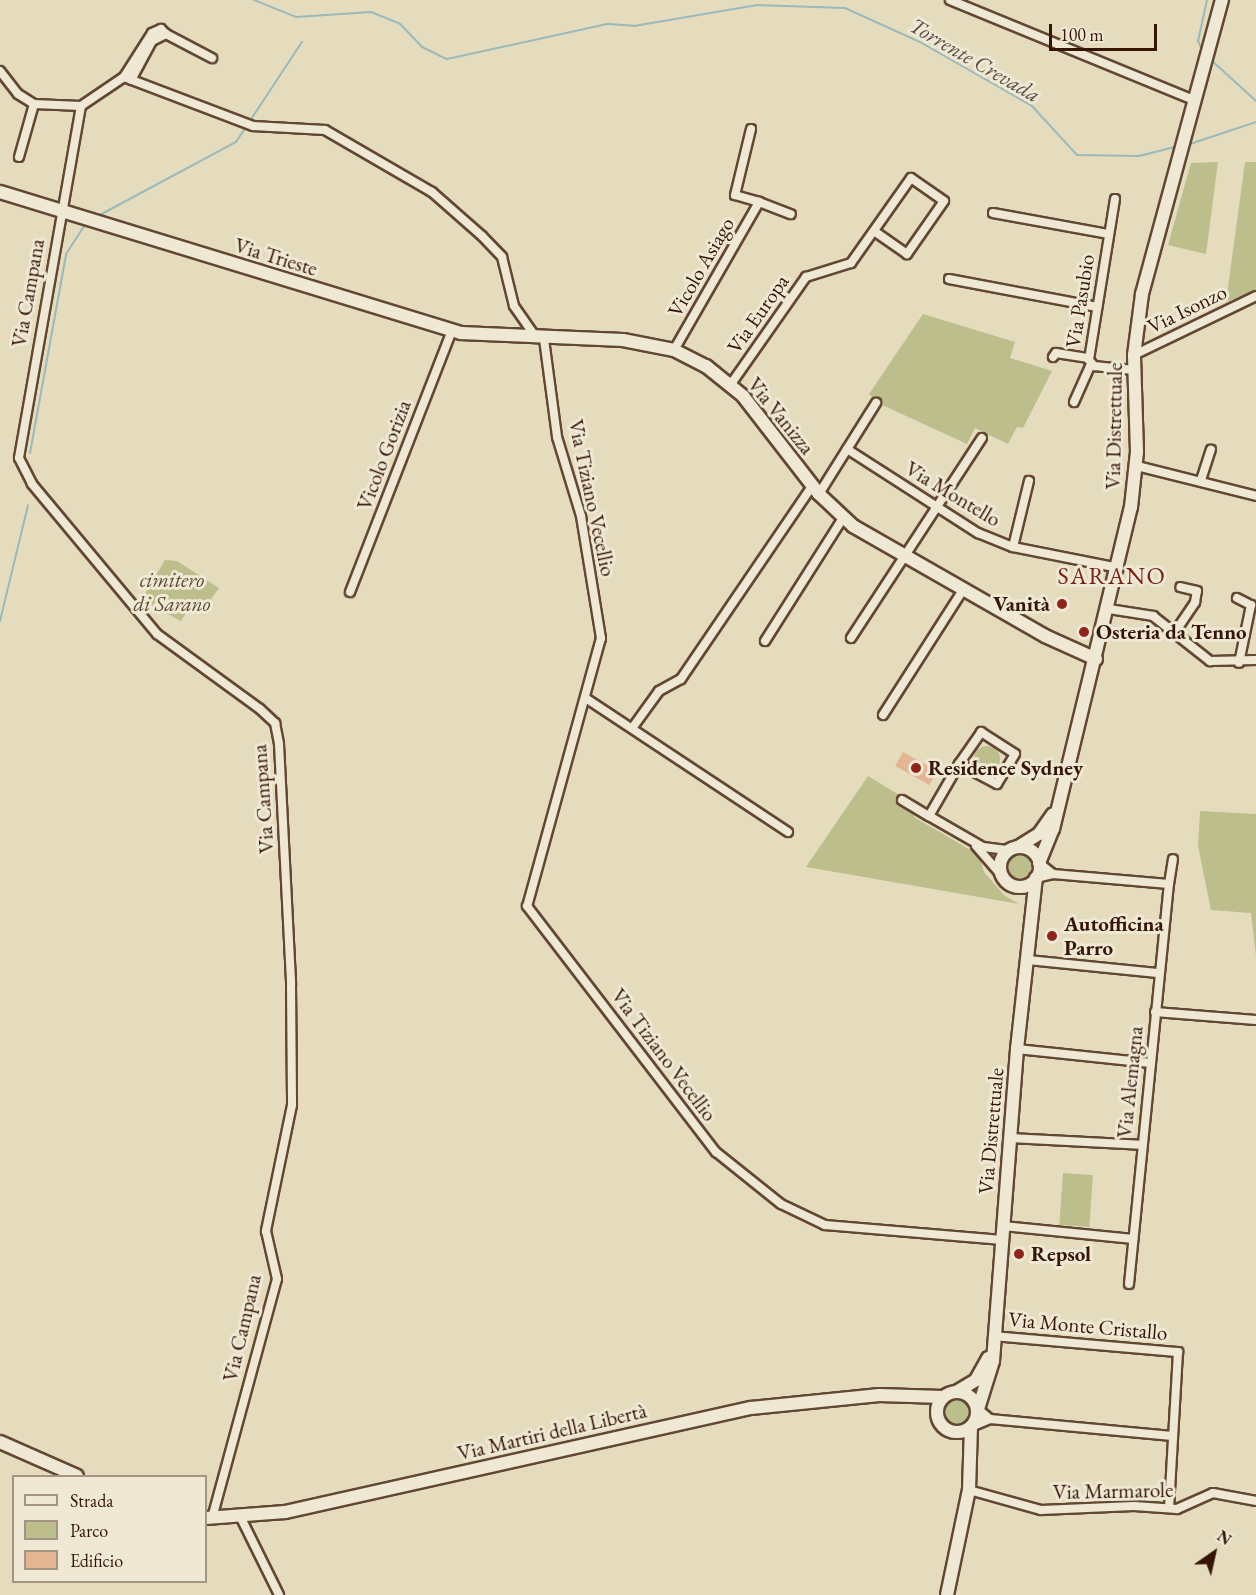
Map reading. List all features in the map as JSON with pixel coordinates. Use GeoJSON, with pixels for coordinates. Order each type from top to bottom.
{"type":"FeatureCollection","features":[{"type":"Feature","properties":{"kind":"street"},"geometry":{"type":"LineString","coordinates":[[950,0],[1194,100]]}},
{"type":"Feature","properties":{"kind":"street","name":"Via Distrettuale"},"geometry":{"type":"LineString","coordinates":[[1060,800],[1119,568],[1137,466],[1134,355],[1142,294],[1222,0]]}},
{"type":"Feature","properties":{"kind":"street"},"geometry":{"type":"LineString","coordinates":[[0,71],[18,94],[34,104],[81,106],[128,78],[156,28],[212,58]]}},
{"type":"Feature","properties":{"kind":"street","name":"Via Tiziano Vecellio"},"geometry":{"type":"LineString","coordinates":[[128,78],[250,125],[325,130],[442,200],[502,257],[514,306],[540,339],[557,437],[581,516],[601,638],[587,699],[527,906],[716,1152],[781,1204],[825,1225],[1002,1240]]}},
{"type":"Feature","properties":{"kind":"street"},"geometry":{"type":"LineString","coordinates":[[19,157],[34,104]]}},
{"type":"Feature","properties":{"kind":"street","name":"Via Campana"},"geometry":{"type":"LineString","coordinates":[[81,106],[19,458],[25,475],[157,634],[260,709],[274,723],[279,744],[291,985],[292,1106],[266,1231],[277,1279],[209,1518]]}},
{"type":"Feature","properties":{"kind":"street","name":"Vicolo Asiago"},"geometry":{"type":"LineString","coordinates":[[751,129],[735,195],[791,214]]}},
{"type":"Feature","properties":{"kind":"street","name":"Via Europa"},"geometry":{"type":"LineString","coordinates":[[731,384],[806,277],[851,263],[911,178],[944,201],[907,254],[874,231]]}},
{"type":"Feature","properties":{"kind":"street","name":"Via Trieste"},"geometry":{"type":"LineString","coordinates":[[0,192],[452,330],[540,339]]}},
{"type":"Feature","properties":{"kind":"street","name":"Via Pasubio"},"geometry":{"type":"LineString","coordinates":[[1115,199],[1090,361],[1134,370]]}},
{"type":"Feature","properties":{"kind":"street","name":"Vicolo Asiago"},"geometry":{"type":"LineString","coordinates":[[674,350],[759,202]]}},
{"type":"Feature","properties":{"kind":"street"},"geometry":{"type":"LineString","coordinates":[[993,213],[1109,234]]}},
{"type":"Feature","properties":{"kind":"street"},"geometry":{"type":"LineString","coordinates":[[949,279],[1097,307]]}},
{"type":"Feature","properties":{"kind":"street","name":"Via Isonzo"},"geometry":{"type":"LineString","coordinates":[[1134,355],[1256,296]]}},
{"type":"Feature","properties":{"kind":"street","name":"Vicolo Gorizia"},"geometry":{"type":"LineString","coordinates":[[350,592],[452,330]]}},
{"type":"Feature","properties":{"kind":"street","name":"Via Vanizza"},"geometry":{"type":"LineString","coordinates":[[540,339],[633,341],[674,350],[731,384],[843,518],[905,557],[1045,636],[1096,659]]}},
{"type":"Feature","properties":{"kind":"street"},"geometry":{"type":"LineString","coordinates":[[1053,357],[1056,353],[1090,361],[1074,402]]}},
{"type":"Feature","properties":{"kind":"street"},"geometry":{"type":"LineString","coordinates":[[817,488],[847,449],[876,403]]}},
{"type":"Feature","properties":{"kind":"street"},"geometry":{"type":"LineString","coordinates":[[851,638],[982,438]]}},
{"type":"Feature","properties":{"kind":"street","name":"Via Montello"},"geometry":{"type":"LineString","coordinates":[[847,449],[978,533],[1013,547],[1119,568]]}},
{"type":"Feature","properties":{"kind":"street"},"geometry":{"type":"LineString","coordinates":[[1201,480],[1211,450]]}},
{"type":"Feature","properties":{"kind":"street"},"geometry":{"type":"LineString","coordinates":[[1137,466],[1201,480],[1256,496]]}},
{"type":"Feature","properties":{"kind":"street"},"geometry":{"type":"LineString","coordinates":[[1013,547],[1029,481]]}},
{"type":"Feature","properties":{"kind":"street","name":"Via Vanizza"},"geometry":{"type":"LineString","coordinates":[[633,727],[659,691],[681,679],[817,488]]}},
{"type":"Feature","properties":{"kind":"street"},"geometry":{"type":"LineString","coordinates":[[765,641],[843,518]]}},
{"type":"Feature","properties":{"kind":"street"},"geometry":{"type":"LineString","coordinates":[[1176,632],[1195,602],[1197,591],[1180,587]]}},
{"type":"Feature","properties":{"kind":"street"},"geometry":{"type":"LineString","coordinates":[[883,715],[963,590]]}},
{"type":"Feature","properties":{"kind":"street"},"geometry":{"type":"LineString","coordinates":[[1237,598],[1251,605],[1239,663]]}},
{"type":"Feature","properties":{"kind":"street"},"geometry":{"type":"LineString","coordinates":[[1108,609],[1147,614],[1176,632],[1204,659],[1239,663],[1256,660]]}},
{"type":"Feature","properties":{"kind":"street"},"geometry":{"type":"LineString","coordinates":[[587,699],[633,727],[788,832]]}},
{"type":"Feature","properties":{"kind":"street"},"geometry":{"type":"LineString","coordinates":[[929,816],[958,764],[979,732],[1015,754],[997,784],[958,764]]}},
{"type":"Feature","properties":{"kind":"street"},"geometry":{"type":"LineString","coordinates":[[902,800],[971,842],[1001,875],[1020,887],[1030,903],[1032,923]]}},
{"type":"Feature","properties":{"kind":"street"},"geometry":{"type":"LineString","coordinates":[[1001,875],[1002,858],[1044,828],[1060,800]]}},
{"type":"Feature","properties":{"kind":"street"},"geometry":{"type":"LineString","coordinates":[[1036,878],[1060,800]]}},
{"type":"Feature","properties":{"kind":"street"},"geometry":{"type":"LineString","coordinates":[[971,842],[1034,853],[1039,863],[1053,874]]}},
{"type":"Feature","properties":{"kind":"street","name":"Via Alemagna"},"geometry":{"type":"LineString","coordinates":[[1129,1284],[1158,973],[1173,859]]}},
{"type":"Feature","properties":{"kind":"street"},"geometry":{"type":"LineString","coordinates":[[1020,887],[1036,878],[1053,874],[1169,885]]}},
{"type":"Feature","properties":{"kind":"street","name":"Via Distrettuale"},"geometry":{"type":"LineString","coordinates":[[947,1595],[969,1490],[971,1427],[989,1377],[994,1339],[1017,1049],[1036,878]]}},
{"type":"Feature","properties":{"kind":"street"},"geometry":{"type":"LineString","coordinates":[[1027,960],[1158,973]]}},
{"type":"Feature","properties":{"kind":"street"},"geometry":{"type":"LineString","coordinates":[[1155,1012],[1256,1020]]}},
{"type":"Feature","properties":{"kind":"street"},"geometry":{"type":"LineString","coordinates":[[1017,1049],[1149,1063]]}},
{"type":"Feature","properties":{"kind":"street"},"geometry":{"type":"LineString","coordinates":[[1010,1138],[1141,1145]]}},
{"type":"Feature","properties":{"kind":"street"},"geometry":{"type":"LineString","coordinates":[[1003,1226],[1133,1239]]}},
{"type":"Feature","properties":{"kind":"street","name":"Via Distrettuale"},"geometry":{"type":"LineString","coordinates":[[943,1397],[958,1391],[980,1376],[994,1339]]}},
{"type":"Feature","properties":{"kind":"street","name":"Via Monte Cristallo"},"geometry":{"type":"LineString","coordinates":[[994,1339],[1178,1352],[1173,1436]]}},
{"type":"Feature","properties":{"kind":"street"},"geometry":{"type":"LineString","coordinates":[[958,1391],[971,1396],[978,1408],[990,1419]]}},
{"type":"Feature","properties":{"kind":"street","name":"Via Martiri della Libertà"},"geometry":{"type":"LineString","coordinates":[[209,1518],[241,1518],[751,1408],[879,1395],[943,1397]]}},
{"type":"Feature","properties":{"kind":"street"},"geometry":{"type":"LineString","coordinates":[[908,1397],[937,1417],[951,1432],[971,1464]]}},
{"type":"Feature","properties":{"kind":"street"},"geometry":{"type":"LineString","coordinates":[[937,1417],[943,1397]]}},
{"type":"Feature","properties":{"kind":"street"},"geometry":{"type":"LineString","coordinates":[[951,1432],[990,1419],[1173,1436],[1169,1508]]}},
{"type":"Feature","properties":{"kind":"street"},"geometry":{"type":"LineString","coordinates":[[0,1442],[75,1475]]}},
{"type":"Feature","properties":{"kind":"street","name":"Via Marmarole"},"geometry":{"type":"LineString","coordinates":[[969,1490],[1035,1510],[1180,1509],[1207,1494],[1256,1501]]}},
{"type":"Feature","properties":{"kind":"street"},"geometry":{"type":"LineString","coordinates":[[241,1518],[279,1595]]}},
{"type":"Feature","properties":{"kind":"green space"},"geometry":{"type":"Polygon","coordinates":[[[1218,162],[1206,254],[1168,245],[1191,163],[1218,162]]]}},
{"type":"Feature","properties":{"kind":"green space"},"geometry":{"type":"Polygon","coordinates":[[[1245,162],[1256,162],[1256,290],[1226,302],[1245,162]]]}},
{"type":"Feature","properties":{"kind":"green space"},"geometry":{"type":"Polygon","coordinates":[[[923,314],[1015,342],[1010,358],[1052,371],[1023,428],[1017,427],[1008,444],[975,428],[967,444],[880,404],[869,394],[923,314]]]}},
{"type":"Feature","properties":{"kind":"green space","name":"cimitero di Sarano"},"geometry":{"type":"Polygon","coordinates":[[[165,560],[177,561],[219,588],[204,609],[193,601],[181,621],[141,600],[165,560]]]}},
{"type":"Feature","properties":{"kind":"green space"},"geometry":{"type":"Polygon","coordinates":[[[987,746],[996,750],[1000,759],[996,768],[987,772],[978,768],[974,759],[978,750],[987,746]]]}},
{"type":"Feature","properties":{"kind":"green space"},"geometry":{"type":"Polygon","coordinates":[[[868,776],[917,806],[914,817],[979,855],[984,872],[1004,895],[1019,904],[806,867],[868,776]]]}},
{"type":"Feature","properties":{"kind":"green space"},"geometry":{"type":"Polygon","coordinates":[[[1200,811],[1256,814],[1256,956],[1251,913],[1211,910],[1198,846],[1200,811]]]}},
{"type":"Feature","properties":{"kind":"green space"},"geometry":{"type":"Polygon","coordinates":[[[1019,855],[1028,858],[1031,867],[1028,876],[1019,879],[1010,876],[1007,867],[1010,858],[1019,855]]]}},
{"type":"Feature","properties":{"kind":"green space"},"geometry":{"type":"Polygon","coordinates":[[[1063,1173],[1093,1175],[1089,1227],[1059,1225],[1063,1173]]]}},
{"type":"Feature","properties":{"kind":"green space"},"geometry":{"type":"Polygon","coordinates":[[[957,1398],[967,1402],[971,1412],[967,1422],[957,1426],[947,1422],[943,1412],[947,1402],[957,1398]]]}},
{"type":"Feature","properties":{"kind":"building","name":"Residence Sydney"},"geometry":{"type":"Polygon","coordinates":[[[903,752],[937,771],[929,785],[895,766],[903,752]]]}},
{"type":"Feature","properties":{"kind":"waterway","name":"Torrente Crevada"},"geometry":{"type":"LineString","coordinates":[[254,0],[296,17],[371,12],[400,24],[422,47],[447,59],[608,24],[634,26],[757,5],[845,8],[920,42],[1032,106],[1077,155],[1139,156],[1176,147]]}},
{"type":"Feature","properties":{"kind":"waterway"},"geometry":{"type":"LineString","coordinates":[[1203,52],[1198,41],[1207,0]]}},
{"type":"Feature","properties":{"kind":"waterway"},"geometry":{"type":"LineString","coordinates":[[96,217],[236,142],[302,42]]}},
{"type":"Feature","properties":{"kind":"waterway"},"geometry":{"type":"LineString","coordinates":[[1211,60],[1256,101]]}},
{"type":"Feature","properties":{"kind":"waterway","name":"Torrente Crevada"},"geometry":{"type":"LineString","coordinates":[[1187,145],[1256,122]]}},
{"type":"Feature","properties":{"kind":"waterway"},"geometry":{"type":"LineString","coordinates":[[30,453],[66,254],[86,223]]}},
{"type":"Feature","properties":{"kind":"waterway"},"geometry":{"type":"LineString","coordinates":[[0,621],[28,505]]}},
{"type":"Feature","properties":{"kind":"place","name":"Vanità"},"geometry":{"type":"Point","coordinates":[1062,604]}},
{"type":"Feature","properties":{"kind":"place","name":"Osteria da Tenno"},"geometry":{"type":"Point","coordinates":[1084,632]}},
{"type":"Feature","properties":{"kind":"place","name":"Residence Sydney"},"geometry":{"type":"Point","coordinates":[916,768]}},
{"type":"Feature","properties":{"kind":"place","name":"Autofficina Parro"},"geometry":{"type":"Point","coordinates":[1052,936]}},
{"type":"Feature","properties":{"kind":"place","name":"Repsol"},"geometry":{"type":"Point","coordinates":[1019,1254]}},
{"type":"Feature","properties":{"kind":"district","name":"SARANO"},"geometry":{"type":"Point","coordinates":[1112,576]}}]}
